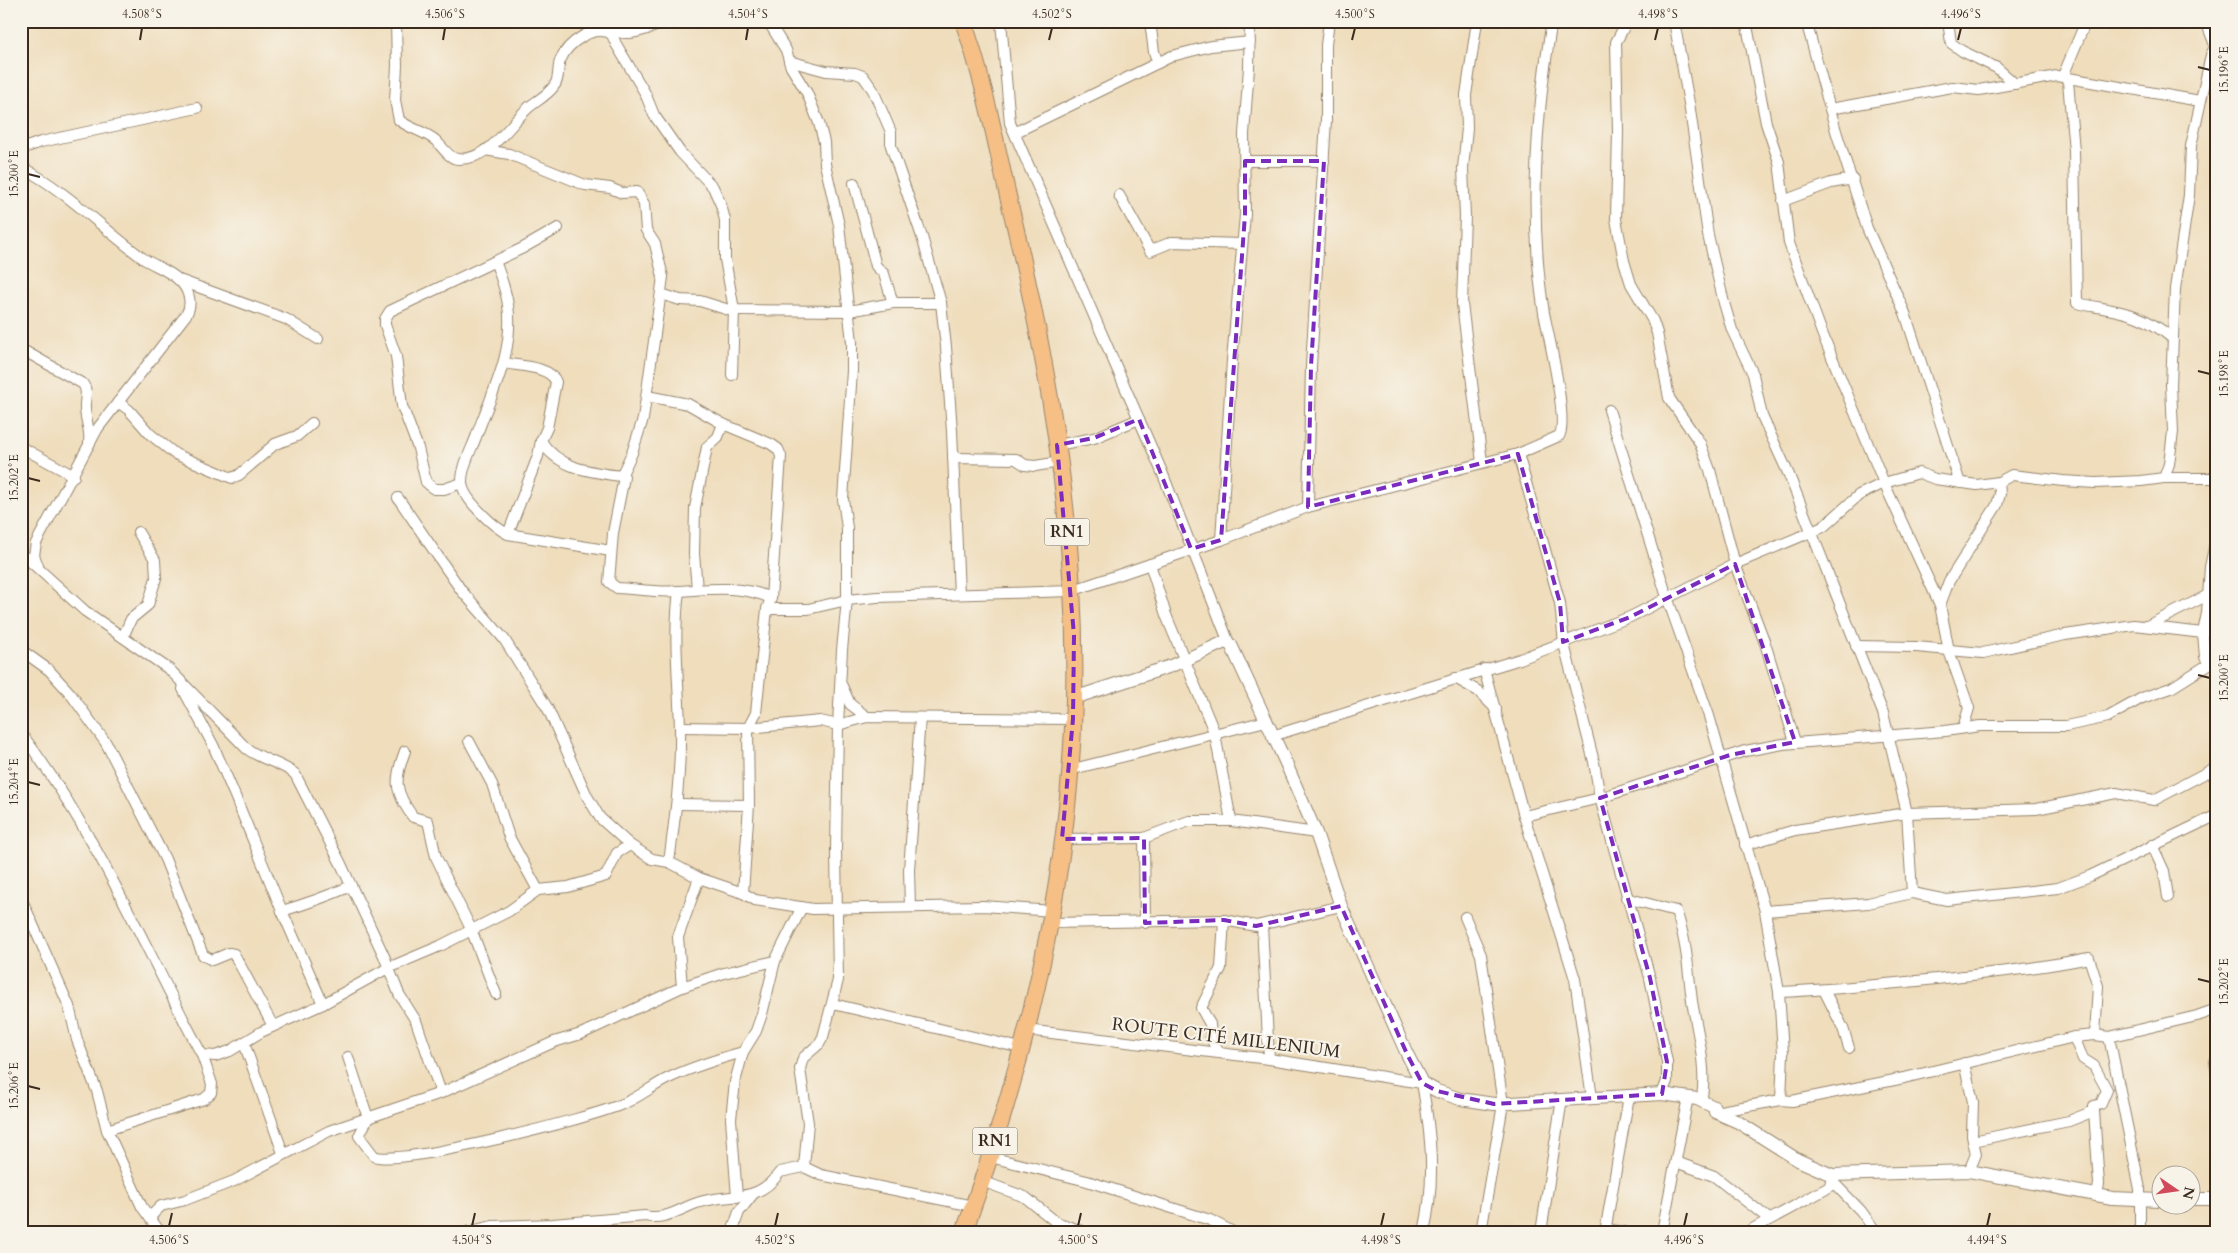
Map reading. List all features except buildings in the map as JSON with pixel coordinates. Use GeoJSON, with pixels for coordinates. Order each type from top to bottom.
{"type":"FeatureCollection","features":[{"type":"Feature","properties":{"kind":"highway","name":"RN1"},"geometry":{"type":"LineString","coordinates":[[963,21],[993,125],[1046,373],[1060,462],[1071,590],[1074,698],[1069,770],[1052,917],[1021,1048],[990,1157],[964,1232]]}},
{"type":"Feature","properties":{"kind":"street"},"geometry":{"type":"LineString","coordinates":[[396,21],[397,66],[395,100],[399,120],[434,139],[454,158],[461,159],[485,150],[554,86],[562,55],[576,38],[599,31],[629,34],[669,21]]}},
{"type":"Feature","properties":{"kind":"street"},"geometry":{"type":"LineString","coordinates":[[601,21],[611,32],[657,119],[680,152],[705,177],[717,194],[725,220],[725,259],[734,310],[732,374]]}},
{"type":"Feature","properties":{"kind":"street"},"geometry":{"type":"LineString","coordinates":[[768,21],[784,45],[789,61],[807,93],[819,123],[824,142],[825,164],[839,225],[849,312],[852,371],[843,499],[847,528],[847,600],[838,725],[836,909],[838,968],[833,1004],[823,1037],[801,1063],[800,1069],[808,1123],[804,1167]]}},
{"type":"Feature","properties":{"kind":"street"},"geometry":{"type":"LineString","coordinates":[[1001,21],[1010,123],[1016,132],[1162,472],[1229,643],[1285,761],[1316,833],[1341,906],[1407,1054],[1422,1083],[1430,1128],[1433,1168],[1432,1191],[1424,1232]]}},
{"type":"Feature","properties":{"kind":"street"},"geometry":{"type":"LineString","coordinates":[[1150,21],[1154,52],[1158,62]]}},
{"type":"Feature","properties":{"kind":"street"},"geometry":{"type":"LineString","coordinates":[[1221,540],[1232,360],[1245,206],[1244,134],[1250,21]]}},
{"type":"Feature","properties":{"kind":"street"},"geometry":{"type":"LineString","coordinates":[[1308,506],[1311,366],[1324,161],[1326,45],[1329,21]]}},
{"type":"Feature","properties":{"kind":"street"},"geometry":{"type":"LineString","coordinates":[[1477,21],[1466,95],[1463,168],[1465,216],[1462,304],[1482,462]]}},
{"type":"Feature","properties":{"kind":"street"},"geometry":{"type":"LineString","coordinates":[[767,610],[808,609],[847,600],[959,594],[1016,594],[1071,590],[1221,540],[1308,506],[1518,454],[1560,436],[1562,428],[1558,384],[1539,279],[1538,230],[1537,140],[1541,87],[1552,21]]}},
{"type":"Feature","properties":{"kind":"street"},"geometry":{"type":"LineString","coordinates":[[1624,21],[1616,46],[1618,131],[1616,219],[1624,260],[1631,284],[1653,321],[1657,333],[1669,398],[1700,443],[1710,470],[1735,564],[1765,643],[1795,742]]}},
{"type":"Feature","properties":{"kind":"street"},"geometry":{"type":"LineString","coordinates":[[1674,21],[1689,103],[1708,234],[1724,304],[1732,330],[1750,365],[1762,416],[1789,475],[1879,703],[1907,813],[1912,893]]}},
{"type":"Feature","properties":{"kind":"street"},"geometry":{"type":"LineString","coordinates":[[1746,21],[1766,123],[1778,162],[1792,252],[1822,333],[1884,483],[1940,606],[1949,651],[1969,708],[1963,728]]}},
{"type":"Feature","properties":{"kind":"street"},"geometry":{"type":"LineString","coordinates":[[1806,21],[1830,110],[1867,228],[1904,313],[1960,483]]}},
{"type":"Feature","properties":{"kind":"street"},"geometry":{"type":"LineString","coordinates":[[1948,21],[1951,43],[1962,51],[1997,68],[2015,84]]}},
{"type":"Feature","properties":{"kind":"street"},"geometry":{"type":"LineString","coordinates":[[2063,76],[2086,21]]}},
{"type":"Feature","properties":{"kind":"street"},"geometry":{"type":"LineString","coordinates":[[2164,478],[2169,464],[2173,432],[2172,338],[2175,289],[2189,196],[2191,146],[2200,101],[2216,44],[2208,26],[2210,21]]}},
{"type":"Feature","properties":{"kind":"street"},"geometry":{"type":"LineString","coordinates":[[1016,132],[1116,85],[1172,56],[1211,46],[1250,42]]}},
{"type":"Feature","properties":{"kind":"street"},"geometry":{"type":"LineString","coordinates":[[789,61],[826,71],[859,74],[867,80],[891,132],[891,146],[925,246],[941,304],[946,347],[953,458],[959,594]]}},
{"type":"Feature","properties":{"kind":"street"},"geometry":{"type":"LineString","coordinates":[[1830,110],[1952,87],[1979,90],[2063,76],[2200,101]]}},
{"type":"Feature","properties":{"kind":"street"},"geometry":{"type":"LineString","coordinates":[[2063,76],[2068,81],[2074,151],[2077,303],[2125,311],[2143,318],[2172,338]]}},
{"type":"Feature","properties":{"kind":"street"},"geometry":{"type":"LineString","coordinates":[[21,149],[41,142],[197,108]]}},
{"type":"Feature","properties":{"kind":"street"},"geometry":{"type":"LineString","coordinates":[[993,125],[1010,123]]}},
{"type":"Feature","properties":{"kind":"street"},"geometry":{"type":"LineString","coordinates":[[504,134],[508,154]]}},
{"type":"Feature","properties":{"kind":"street"},"geometry":{"type":"LineString","coordinates":[[485,150],[508,154],[585,184],[610,188],[622,193],[637,192],[644,204],[646,230],[655,244],[662,268],[661,294],[647,396],[639,435],[621,476]]}},
{"type":"Feature","properties":{"kind":"street"},"geometry":{"type":"LineString","coordinates":[[1245,161],[1324,161]]}},
{"type":"Feature","properties":{"kind":"street"},"geometry":{"type":"LineString","coordinates":[[21,167],[101,223],[144,259],[179,280],[286,319],[318,339]]}},
{"type":"Feature","properties":{"kind":"street"},"geometry":{"type":"LineString","coordinates":[[1783,201],[1831,183],[1853,179]]}},
{"type":"Feature","properties":{"kind":"street"},"geometry":{"type":"LineString","coordinates":[[854,183],[876,266],[884,274],[892,304]]}},
{"type":"Feature","properties":{"kind":"street"},"geometry":{"type":"LineString","coordinates":[[1119,195],[1150,251],[1172,242],[1242,244]]}},
{"type":"Feature","properties":{"kind":"street"},"geometry":{"type":"LineString","coordinates":[[462,483],[444,489],[434,489],[426,482],[418,448],[402,406],[396,356],[385,322],[390,311],[495,261],[558,228]]}},
{"type":"Feature","properties":{"kind":"street"},"geometry":{"type":"LineString","coordinates":[[495,261],[508,302],[509,318],[504,364],[479,428],[462,483],[476,506],[496,528],[508,534],[611,552]]}},
{"type":"Feature","properties":{"kind":"street"},"geometry":{"type":"LineString","coordinates":[[39,567],[34,555],[36,543],[74,476],[89,443],[118,402],[190,310],[188,295],[179,280]]}},
{"type":"Feature","properties":{"kind":"street"},"geometry":{"type":"LineString","coordinates":[[661,294],[680,300],[700,301],[734,310],[849,312],[892,304],[941,304]]}},
{"type":"Feature","properties":{"kind":"street"},"geometry":{"type":"LineString","coordinates":[[21,349],[83,384],[87,391],[84,407],[90,433],[89,443]]}},
{"type":"Feature","properties":{"kind":"street"},"geometry":{"type":"LineString","coordinates":[[504,364],[546,371],[555,378],[554,400],[547,428],[508,534]]}},
{"type":"Feature","properties":{"kind":"street"},"geometry":{"type":"LineString","coordinates":[[647,396],[688,404],[723,424],[771,444],[778,449],[781,456],[770,598],[767,610],[756,713],[748,728],[749,805],[744,893]]}},
{"type":"Feature","properties":{"kind":"street"},"geometry":{"type":"LineString","coordinates":[[118,402],[129,410],[150,434],[175,454],[232,478],[239,475],[275,444],[297,436],[312,423]]}},
{"type":"Feature","properties":{"kind":"street"},"geometry":{"type":"LineString","coordinates":[[1609,410],[1667,597],[1709,716],[1765,911],[1779,992],[1783,1053],[1782,1100]]}},
{"type":"Feature","properties":{"kind":"street"},"geometry":{"type":"LineString","coordinates":[[1057,445],[1094,438],[1139,419]]}},
{"type":"Feature","properties":{"kind":"street"},"geometry":{"type":"LineString","coordinates":[[697,589],[694,554],[696,508],[707,447],[718,437],[723,424]]}},
{"type":"Feature","properties":{"kind":"street"},"geometry":{"type":"LineString","coordinates":[[541,441],[548,452],[569,465],[587,471],[624,477],[611,552],[608,580],[612,586],[679,591],[744,589],[770,598]]}},
{"type":"Feature","properties":{"kind":"street"},"geometry":{"type":"LineString","coordinates":[[21,447],[74,476]]}},
{"type":"Feature","properties":{"kind":"street"},"geometry":{"type":"LineString","coordinates":[[1518,454],[1560,603],[1564,644],[1594,762],[1600,798],[1610,828],[1626,898],[1642,945],[1667,1062],[1667,1081],[1662,1094]]}},
{"type":"Feature","properties":{"kind":"street"},"geometry":{"type":"LineString","coordinates":[[953,458],[1016,459],[1025,465],[1035,466],[1060,462]]}},
{"type":"Feature","properties":{"kind":"street"},"geometry":{"type":"LineString","coordinates":[[1272,736],[1564,644],[1568,640],[1630,617],[1735,564],[1811,533],[1828,523],[1859,495],[1884,483],[1919,474],[1935,479],[1977,485],[1998,482],[2012,475],[2063,482],[2095,483],[2164,478],[2217,478]]}},
{"type":"Feature","properties":{"kind":"street"},"geometry":{"type":"LineString","coordinates":[[1940,606],[1949,581],[1997,505],[2000,494],[1998,482]]}},
{"type":"Feature","properties":{"kind":"street"},"geometry":{"type":"LineString","coordinates":[[398,498],[461,590],[504,639],[548,710],[594,809],[609,827],[630,845],[652,859],[669,862],[699,878],[744,893],[755,900],[802,907],[836,909],[983,906],[1052,917],[1145,923],[1224,920],[1243,925],[1262,925],[1341,906]]}},
{"type":"Feature","properties":{"kind":"street"},"geometry":{"type":"LineString","coordinates":[[123,638],[131,619],[148,605],[156,578],[156,560],[138,532]]}},
{"type":"Feature","properties":{"kind":"street"},"geometry":{"type":"LineString","coordinates":[[1524,816],[1600,798],[1722,760],[1744,751],[1795,742],[1992,725],[2066,726],[2108,717],[2142,698],[2171,688],[2213,662],[2205,657],[2203,633],[2210,567],[2217,534]]}},
{"type":"Feature","properties":{"kind":"street"},"geometry":{"type":"LineString","coordinates":[[21,552],[85,611],[156,659],[253,754],[295,774],[351,886],[399,994],[416,1021],[441,1093]]}},
{"type":"Feature","properties":{"kind":"street"},"geometry":{"type":"LineString","coordinates":[[1150,564],[1166,615],[1215,734],[1231,821]]}},
{"type":"Feature","properties":{"kind":"street"},"geometry":{"type":"LineString","coordinates":[[669,862],[677,804],[680,727],[676,634],[679,591]]}},
{"type":"Feature","properties":{"kind":"street"},"geometry":{"type":"LineString","coordinates":[[2146,627],[2208,595]]}},
{"type":"Feature","properties":{"kind":"street"},"geometry":{"type":"LineString","coordinates":[[1856,646],[1916,647],[1983,653],[2064,635],[2134,625],[2203,633]]}},
{"type":"Feature","properties":{"kind":"street"},"geometry":{"type":"LineString","coordinates":[[1074,698],[1185,660],[1225,642],[1229,643]]}},
{"type":"Feature","properties":{"kind":"street"},"geometry":{"type":"LineString","coordinates":[[21,650],[49,670],[70,693],[106,744],[165,859],[203,955],[212,960],[229,953],[236,956],[273,1026]]}},
{"type":"Feature","properties":{"kind":"street"},"geometry":{"type":"LineString","coordinates":[[1484,669],[1497,710],[1524,816],[1574,979],[1592,1098]]}},
{"type":"Feature","properties":{"kind":"street"},"geometry":{"type":"LineString","coordinates":[[1455,678],[1478,691],[1497,710]]}},
{"type":"Feature","properties":{"kind":"street"},"geometry":{"type":"LineString","coordinates":[[178,680],[213,745],[323,1004]]}},
{"type":"Feature","properties":{"kind":"street"},"geometry":{"type":"LineString","coordinates":[[840,680],[850,704],[867,717]]}},
{"type":"Feature","properties":{"kind":"street"},"geometry":{"type":"LineString","coordinates":[[680,727],[748,728],[820,721],[838,725],[867,717],[1073,719]]}},
{"type":"Feature","properties":{"kind":"street"},"geometry":{"type":"LineString","coordinates":[[910,907],[910,860],[920,718]]}},
{"type":"Feature","properties":{"kind":"street"},"geometry":{"type":"LineString","coordinates":[[1069,770],[1266,721]]}},
{"type":"Feature","properties":{"kind":"street"},"geometry":{"type":"LineString","coordinates":[[21,733],[53,776],[81,822],[202,1056],[212,1084],[209,1096],[107,1130]]}},
{"type":"Feature","properties":{"kind":"street"},"geometry":{"type":"LineString","coordinates":[[469,741],[492,784],[508,836],[538,890]]}},
{"type":"Feature","properties":{"kind":"street"},"geometry":{"type":"LineString","coordinates":[[405,751],[396,777],[397,790],[413,817],[428,822],[430,825],[436,858],[471,929],[496,994]]}},
{"type":"Feature","properties":{"kind":"street"},"geometry":{"type":"LineString","coordinates":[[1746,845],[1810,827],[1907,813],[2036,809],[2116,793],[2154,800],[2214,769],[2217,781]]}},
{"type":"Feature","properties":{"kind":"street"},"geometry":{"type":"LineString","coordinates":[[677,804],[749,805]]}},
{"type":"Feature","properties":{"kind":"street"},"geometry":{"type":"LineString","coordinates":[[1765,911],[1868,904],[1912,893],[1947,900],[2058,888],[2090,876],[2217,815]]}},
{"type":"Feature","properties":{"kind":"street"},"geometry":{"type":"LineString","coordinates":[[1062,839],[1144,838],[1189,821],[1231,821],[1316,833]]}},
{"type":"Feature","properties":{"kind":"street"},"geometry":{"type":"LineString","coordinates":[[1144,838],[1145,923]]}},
{"type":"Feature","properties":{"kind":"street"},"geometry":{"type":"LineString","coordinates":[[202,1056],[215,1056],[244,1043],[273,1026],[323,1004],[388,968],[509,911],[538,890],[568,887],[606,876],[617,852],[630,845]]}},
{"type":"Feature","properties":{"kind":"street"},"geometry":{"type":"LineString","coordinates":[[2152,845],[2164,870],[2168,896]]}},
{"type":"Feature","properties":{"kind":"street"},"geometry":{"type":"LineString","coordinates":[[682,987],[678,936],[699,878]]}},
{"type":"Feature","properties":{"kind":"street"},"geometry":{"type":"LineString","coordinates":[[282,911],[301,903],[316,901],[351,886]]}},
{"type":"Feature","properties":{"kind":"street"},"geometry":{"type":"LineString","coordinates":[[21,898],[69,1006],[77,1040],[99,1096],[107,1130],[142,1207],[160,1232]]}},
{"type":"Feature","properties":{"kind":"street"},"geometry":{"type":"LineString","coordinates":[[1422,1083],[1460,1099],[1482,1103],[1503,1104],[1662,1094],[1692,1098],[1702,1097],[1702,1065],[1688,955],[1676,911],[1626,898]]}},
{"type":"Feature","properties":{"kind":"street"},"geometry":{"type":"LineString","coordinates":[[737,1197],[731,1119],[735,1082],[743,1052],[756,1031],[762,1014],[776,961],[802,907]]}},
{"type":"Feature","properties":{"kind":"street"},"geometry":{"type":"LineString","coordinates":[[1465,917],[1481,954],[1503,1104],[1481,1232]]}},
{"type":"Feature","properties":{"kind":"street"},"geometry":{"type":"LineString","coordinates":[[1220,1053],[1211,1039],[1210,1024],[1201,1008],[1221,968],[1224,920]]}},
{"type":"Feature","properties":{"kind":"street"},"geometry":{"type":"LineString","coordinates":[[1262,925],[1269,1059]]}},
{"type":"Feature","properties":{"kind":"street"},"geometry":{"type":"LineString","coordinates":[[1779,992],[1824,990],[2031,970],[2088,958],[2098,986],[2095,1035]]}},
{"type":"Feature","properties":{"kind":"street"},"geometry":{"type":"LineString","coordinates":[[150,1217],[161,1206],[185,1200],[234,1181],[283,1153],[329,1131],[441,1093],[554,1042],[581,1034],[682,987],[724,973],[776,961]]}},
{"type":"Feature","properties":{"kind":"street"},"geometry":{"type":"LineString","coordinates":[[1824,990],[1844,1028],[1849,1048]]}},
{"type":"Feature","properties":{"kind":"street"},"geometry":{"type":"LineString","coordinates":[[833,1004],[1021,1048]]}},
{"type":"Feature","properties":{"kind":"street"},"geometry":{"type":"LineString","coordinates":[[1715,1112],[1782,1100],[1792,1102],[2074,1037],[2095,1035],[2109,1037],[2198,1016],[2217,1009]]}},
{"type":"Feature","properties":{"kind":"street","name":"ROUTE CITÉ MILLENIUM"},"geometry":{"type":"LineString","coordinates":[[1026,1030],[1269,1059],[1422,1083]]}},
{"type":"Feature","properties":{"kind":"street"},"geometry":{"type":"LineString","coordinates":[[2074,1037],[2083,1059],[2094,1066],[2107,1090],[2101,1104],[2094,1106],[2099,1184],[2097,1195]]}},
{"type":"Feature","properties":{"kind":"street"},"geometry":{"type":"LineString","coordinates":[[2109,1037],[2127,1119],[2140,1200],[2140,1232]]}},
{"type":"Feature","properties":{"kind":"street"},"geometry":{"type":"LineString","coordinates":[[244,1043],[283,1153]]}},
{"type":"Feature","properties":{"kind":"street"},"geometry":{"type":"LineString","coordinates":[[348,1057],[368,1118],[360,1136],[369,1152],[379,1158],[406,1158],[540,1128],[598,1112],[624,1103],[670,1077],[702,1064],[743,1052]]}},
{"type":"Feature","properties":{"kind":"street"},"geometry":{"type":"LineString","coordinates":[[2215,1062],[2217,1073]]}},
{"type":"Feature","properties":{"kind":"street"},"geometry":{"type":"LineString","coordinates":[[1964,1063],[1973,1102],[1973,1141],[1976,1154],[1970,1171]]}},
{"type":"Feature","properties":{"kind":"street"},"geometry":{"type":"LineString","coordinates":[[1625,1232],[1605,1230],[1628,1096]]}},
{"type":"Feature","properties":{"kind":"street"},"geometry":{"type":"LineString","coordinates":[[1692,1098],[1714,1107],[1715,1112],[1738,1122],[1798,1160],[1832,1178],[1861,1211],[1876,1232]]}},
{"type":"Feature","properties":{"kind":"street"},"geometry":{"type":"LineString","coordinates":[[1662,1232],[1676,1162],[1692,1098]]}},
{"type":"Feature","properties":{"kind":"street"},"geometry":{"type":"LineString","coordinates":[[1541,1232],[1562,1100]]}},
{"type":"Feature","properties":{"kind":"street"},"geometry":{"type":"LineString","coordinates":[[1973,1141],[2069,1121],[2094,1111]]}},
{"type":"Feature","properties":{"kind":"street"},"geometry":{"type":"LineString","coordinates":[[990,1157],[1086,1181],[1210,1220],[1233,1232]]}},
{"type":"Feature","properties":{"kind":"street"},"geometry":{"type":"LineString","coordinates":[[1676,1162],[1714,1176],[1770,1219]]}},
{"type":"Feature","properties":{"kind":"street"},"geometry":{"type":"LineString","coordinates":[[467,1232],[492,1226],[553,1224],[645,1216],[656,1219],[701,1201],[737,1197],[753,1193],[771,1185],[780,1172],[804,1167],[821,1175],[973,1206]]}},
{"type":"Feature","properties":{"kind":"street"},"geometry":{"type":"LineString","coordinates":[[1832,1178],[1970,1171],[2097,1195],[2150,1200]]}},
{"type":"Feature","properties":{"kind":"street"},"geometry":{"type":"LineString","coordinates":[[1747,1232],[1826,1189],[1832,1178]]}},
{"type":"Feature","properties":{"kind":"street"},"geometry":{"type":"LineString","coordinates":[[982,1181],[1025,1197],[1056,1222],[1084,1232]]}},
{"type":"Feature","properties":{"kind":"street"},"geometry":{"type":"LineString","coordinates":[[732,1232],[739,1212],[753,1193]]}},
{"type":"Feature","properties":{"kind":"street"},"geometry":{"type":"LineString","coordinates":[[2200,1199],[2217,1199]]}},
{"type":"Feature","properties":{"kind":"highlighted area"},"geometry":{"type":"Polygon","coordinates":[[[1245,161],[1324,161],[1311,366],[1308,507],[1518,454],[1560,603],[1563,642],[1630,617],[1735,564],[1795,742],[1730,755],[1600,798],[1650,978],[1667,1062],[1662,1094],[1494,1104],[1437,1091],[1422,1083],[1407,1054],[1341,906],[1256,926],[1224,920],[1145,923],[1144,838],[1062,839],[1073,719],[1074,635],[1057,445],[1094,438],[1139,419],[1191,549],[1221,540],[1245,215],[1245,161]]]}}]}
